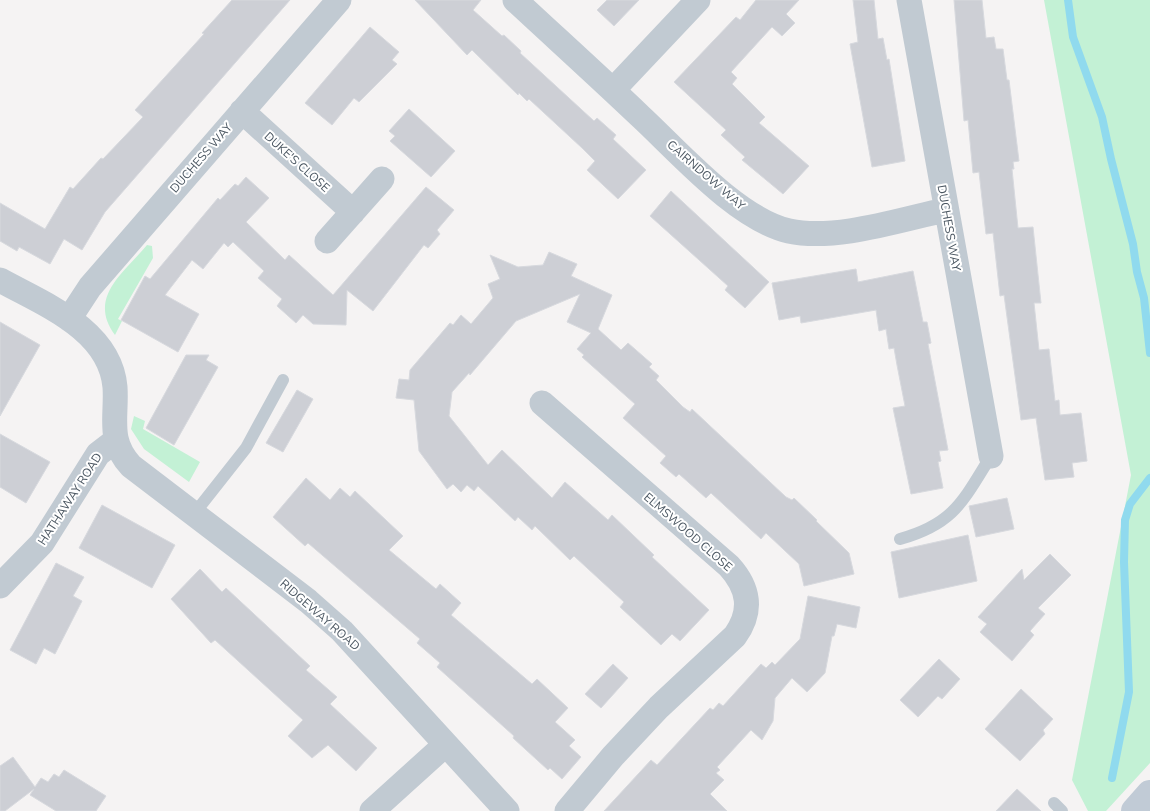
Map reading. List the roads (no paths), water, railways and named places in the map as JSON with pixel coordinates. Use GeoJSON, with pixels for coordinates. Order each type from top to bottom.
{"type":"FeatureCollection","features":[{"type":"Feature","properties":{"kind":"main road"},"geometry":{"type":"LineString","coordinates":[[1135,811],[1150,794]]}},
{"type":"Feature","properties":{"kind":"street","name":"DUCHESS WAY"},"geometry":{"type":"LineString","coordinates":[[69,319],[90,287],[339,0]]}},
{"type":"Feature","properties":{"kind":"street","name":"CAIRNDOW WAY"},"geometry":{"type":"LineString","coordinates":[[515,0],[719,189],[750,213],[775,227],[802,233],[838,231],[945,210]]}},
{"type":"Feature","properties":{"kind":"street"},"geometry":{"type":"LineString","coordinates":[[613,90],[698,0]]}},
{"type":"Feature","properties":{"kind":"street","name":"DUCHESS WAY"},"geometry":{"type":"LineString","coordinates":[[909,0],[945,210],[991,456]]}},
{"type":"Feature","properties":{"kind":"street","name":"DUKE'S CLOSE"},"geometry":{"type":"LineString","coordinates":[[242,111],[353,212]]}},
{"type":"Feature","properties":{"kind":"street"},"geometry":{"type":"LineString","coordinates":[[328,241],[382,179]]}},
{"type":"Feature","properties":{"kind":"street"},"geometry":{"type":"LineString","coordinates":[[0,280],[69,319],[98,344],[113,374],[115,441]]}},
{"type":"Feature","properties":{"kind":"street","name":"ELMSWOOD CLOSE"},"geometry":{"type":"LineString","coordinates":[[542,403],[729,566],[740,579],[746,594],[747,605],[742,626],[735,636],[659,707],[613,756],[567,811]]}},
{"type":"Feature","properties":{"kind":"street","name":"RIDGEWAY ROAD"},"geometry":{"type":"LineString","coordinates":[[115,441],[120,452],[131,466],[308,601],[342,631],[507,811]]}},
{"type":"Feature","properties":{"kind":"street","name":"HATHAWAY ROAD"},"geometry":{"type":"LineString","coordinates":[[0,586],[42,543],[98,454],[115,441]]}},
{"type":"Feature","properties":{"kind":"street"},"geometry":{"type":"LineString","coordinates":[[372,811],[445,745]]}},
{"type":"Feature","properties":{"kind":"lane"},"geometry":{"type":"LineString","coordinates":[[194,514],[246,448],[283,380]]}},
{"type":"Feature","properties":{"kind":"lane"},"geometry":{"type":"LineString","coordinates":[[900,539],[930,529],[953,513],[991,456]]}},
{"type":"Feature","properties":{"kind":"waterway"},"geometry":{"type":"LineString","coordinates":[[1068,0],[1073,37],[1102,117],[1133,244],[1137,272],[1144,298],[1150,353]]}},
{"type":"Feature","properties":{"kind":"waterway"},"geometry":{"type":"LineString","coordinates":[[1112,778],[1129,692],[1124,562],[1125,520],[1130,504],[1150,478]]}}]}
